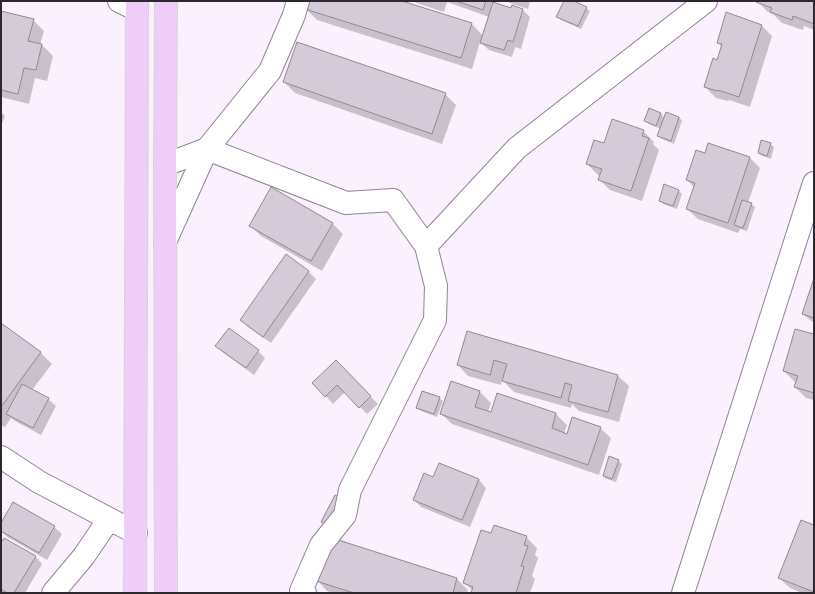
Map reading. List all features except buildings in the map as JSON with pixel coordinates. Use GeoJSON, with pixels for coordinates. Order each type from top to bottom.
{"type":"FeatureCollection","features":[{"type":"Feature","properties":{"kind":"main road"},"geometry":{"type":"LineString","coordinates":[[166,1],[166,593]]}},
{"type":"Feature","properties":{"kind":"main road"},"geometry":{"type":"LineString","coordinates":[[131,4],[136,533],[135,593]]}},
{"type":"Feature","properties":{"kind":"street"},"geometry":{"type":"LineString","coordinates":[[165,242],[207,149],[270,71],[294,15],[298,1]]}},
{"type":"Feature","properties":{"kind":"street"},"geometry":{"type":"LineString","coordinates":[[426,246],[517,148],[706,1]]}},
{"type":"Feature","properties":{"kind":"street"},"geometry":{"type":"LineString","coordinates":[[165,164],[207,149],[346,203],[393,200],[426,246],[436,286],[435,320],[350,490],[346,514],[321,545],[301,592],[305,593]]}},
{"type":"Feature","properties":{"kind":"street"},"geometry":{"type":"LineString","coordinates":[[683,593],[814,183]]}},
{"type":"Feature","properties":{"kind":"street"},"geometry":{"type":"LineString","coordinates":[[1,457],[39,482],[136,533]]}},
{"type":"Feature","properties":{"kind":"street"},"geometry":{"type":"LineString","coordinates":[[53,593],[84,556],[109,519]]}}]}
